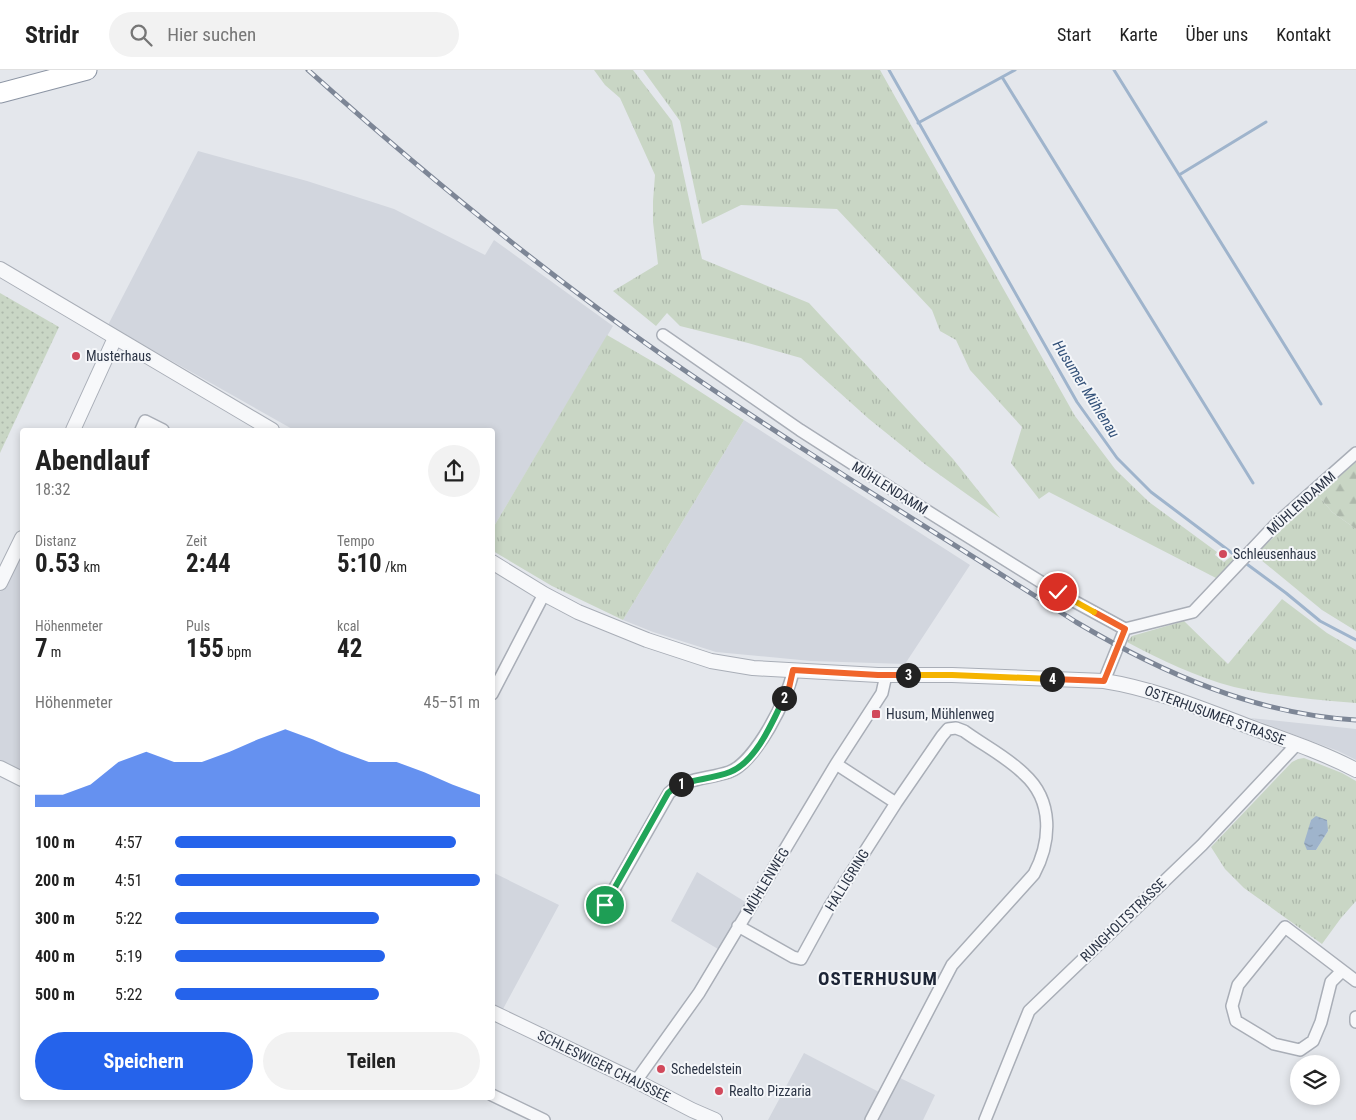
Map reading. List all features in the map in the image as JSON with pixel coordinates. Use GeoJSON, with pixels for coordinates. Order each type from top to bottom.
{"type":"FeatureCollection","features":[{"type":"Feature","properties":{"kind":"highway"},"geometry":{"type":"LineString","coordinates":[[0,93],[87,70]]}},
{"type":"Feature","properties":{"kind":"street"},"geometry":{"type":"LineString","coordinates":[[0,269],[269,428]]}},
{"type":"Feature","properties":{"kind":"street","name":"MÜHLENDAMM"},"geometry":{"type":"LineString","coordinates":[[663,335],[800,430],[895,492],[1058,592],[1125,629],[1193,612],[1277,523],[1356,453]]}},
{"type":"Feature","properties":{"kind":"street"},"geometry":{"type":"LineString","coordinates":[[74,428],[115,338]]}},
{"type":"Feature","properties":{"kind":"street"},"geometry":{"type":"LineString","coordinates":[[142,428],[146,421],[159,428]]}},
{"type":"Feature","properties":{"kind":"street"},"geometry":{"type":"LineString","coordinates":[[0,583],[20,542]]}},
{"type":"Feature","properties":{"kind":"street","name":"OSTERHUSUMER STRASSE"},"geometry":{"type":"LineString","coordinates":[[495,564],[578,612],[619,630],[711,661],[753,668],[886,675],[952,675],[1104,681],[1124,684],[1165,695],[1297,744],[1356,770]]}},
{"type":"Feature","properties":{"kind":"street"},"geometry":{"type":"LineString","coordinates":[[495,688],[544,594]]}},
{"type":"Feature","properties":{"kind":"street"},"geometry":{"type":"LineString","coordinates":[[1104,681],[1125,629]]}},
{"type":"Feature","properties":{"kind":"street"},"geometry":{"type":"LineString","coordinates":[[605,905],[668,793],[684,783],[731,771],[744,763],[770,726],[789,688],[793,670]]}},
{"type":"Feature","properties":{"kind":"street","name":"MÜHLENWEG"},"geometry":{"type":"LineString","coordinates":[[636,1081],[699,993],[836,764],[882,693],[886,675]]}},
{"type":"Feature","properties":{"kind":"street"},"geometry":{"type":"LineString","coordinates":[[836,764],[896,803],[948,729],[956,728],[964,731],[1026,776],[1036,788],[1046,812],[1048,828],[1042,859],[1034,874],[952,965],[871,1120]]}},
{"type":"Feature","properties":{"kind":"street","name":"RUNGHOLTSTRASSE"},"geometry":{"type":"LineString","coordinates":[[985,1120],[1029,1011],[1202,845],[1297,744]]}},
{"type":"Feature","properties":{"kind":"street"},"geometry":{"type":"LineString","coordinates":[[0,768],[20,779]]}},
{"type":"Feature","properties":{"kind":"street","name":"HALLIGRING"},"geometry":{"type":"LineString","coordinates":[[738,926],[792,957],[801,959],[830,906],[896,803]]}},
{"type":"Feature","properties":{"kind":"street"},"geometry":{"type":"LineString","coordinates":[[1342,971],[1331,982],[1322,1022],[1312,1041],[1300,1050],[1274,1044],[1236,1021],[1232,1006],[1238,985],[1285,928],[1356,981]]}},
{"type":"Feature","properties":{"kind":"street","name":"SCHLESWIGER CHAUSSEE"},"geometry":{"type":"LineString","coordinates":[[495,1013],[715,1120]]}},
{"type":"Feature","properties":{"kind":"street"},"geometry":{"type":"LineString","coordinates":[[1356,1017],[1356,1022]]}},
{"type":"Feature","properties":{"kind":"street"},"geometry":{"type":"LineString","coordinates":[[495,1096],[544,1120]]}},
{"type":"Feature","properties":{"kind":"shaded area"},"geometry":{"type":"Polygon","coordinates":[[[198,151],[307,181],[394,209],[485,255],[494,240],[613,326],[495,525],[495,428],[290,428],[108,325],[198,151]]]}},
{"type":"Feature","properties":{"kind":"shaded area"},"geometry":{"type":"Polygon","coordinates":[[[744,420],[970,565],[905,664],[811,661],[716,652],[653,632],[623,620],[744,420]]]}},
{"type":"Feature","properties":{"kind":"shaded area"},"geometry":{"type":"Polygon","coordinates":[[[18,554],[20,555],[20,774],[0,764],[0,592],[18,554]]]}},
{"type":"Feature","properties":{"kind":"shaded area"},"geometry":{"type":"Polygon","coordinates":[[[1250,718],[1356,729],[1356,760],[1338,751],[1250,718]]]}},
{"type":"Feature","properties":{"kind":"shaded area"},"geometry":{"type":"Polygon","coordinates":[[[697,872],[747,903],[718,949],[671,921],[697,872]]]}},
{"type":"Feature","properties":{"kind":"shaded area"},"geometry":{"type":"Polygon","coordinates":[[[495,873],[559,905],[502,1011],[495,1007],[495,873]]]}},
{"type":"Feature","properties":{"kind":"shaded area"},"geometry":{"type":"Polygon","coordinates":[[[804,1053],[879,1092],[865,1120],[768,1120],[804,1053]]]}},
{"type":"Feature","properties":{"kind":"shaded area"},"geometry":{"type":"Polygon","coordinates":[[[894,1075],[935,1095],[923,1120],[873,1120],[894,1075]]]}},
{"type":"Feature","properties":{"kind":"green space"},"geometry":{"type":"Polygon","coordinates":[[[594,70],[633,70],[672,121],[702,259],[809,303],[953,459],[1000,518],[926,465],[869,419],[801,358],[680,326],[667,313],[656,326],[613,291],[658,264],[653,222],[655,175],[620,98],[605,85],[594,70]]]}},
{"type":"Feature","properties":{"kind":"green space"},"geometry":{"type":"Polygon","coordinates":[[[643,70],[880,70],[1075,416],[1115,469],[1149,502],[1217,552],[1215,555],[1224,562],[1233,555],[1237,559],[1216,578],[1049,492],[1039,499],[1011,463],[1022,427],[970,370],[956,340],[940,331],[932,310],[837,209],[741,205],[702,224],[680,121],[643,70]]]}},
{"type":"Feature","properties":{"kind":"green space"},"geometry":{"type":"Polygon","coordinates":[[[0,293],[59,327],[0,453],[0,293]]]}},
{"type":"Feature","properties":{"kind":"green space"},"geometry":{"type":"Polygon","coordinates":[[[607,335],[662,367],[744,420],[623,620],[552,586],[495,552],[495,525],[607,335]]]}},
{"type":"Feature","properties":{"kind":"green space"},"geometry":{"type":"Polygon","coordinates":[[[1356,462],[1356,529],[1332,512],[1318,495],[1356,462]]]}},
{"type":"Feature","properties":{"kind":"green space"},"geometry":{"type":"Polygon","coordinates":[[[1318,495],[1332,512],[1356,529],[1356,631],[1322,610],[1255,555],[1318,495]]]}},
{"type":"Feature","properties":{"kind":"green space"},"geometry":{"type":"Polygon","coordinates":[[[1282,599],[1327,633],[1356,650],[1356,703],[1264,693],[1234,687],[1179,668],[1127,642],[1132,636],[1184,621],[1228,664],[1282,599]]]}},
{"type":"Feature","properties":{"kind":"green space"},"geometry":{"type":"Polygon","coordinates":[[[1304,758],[1342,773],[1356,781],[1356,901],[1322,944],[1244,888],[1225,869],[1211,847],[1292,762],[1304,758]],[[1311,820],[1309,830],[1316,850],[1328,831],[1311,820]]]}},
{"type":"Feature","properties":{"kind":"water"},"geometry":{"type":"Polygon","coordinates":[[[1316,816],[1327,820],[1328,831],[1316,850],[1307,850],[1304,843],[1311,820],[1316,816]]]}},
{"type":"Feature","properties":{"kind":"waterway","name":"Husumer Mühlenau"},"geometry":{"type":"LineString","coordinates":[[889,70],[1077,402],[1117,458],[1151,492],[1240,559]]}},
{"type":"Feature","properties":{"kind":"waterway"},"geometry":{"type":"LineString","coordinates":[[918,123],[1015,70]]}},
{"type":"Feature","properties":{"kind":"waterway"},"geometry":{"type":"LineString","coordinates":[[1114,70],[1321,404]]}},
{"type":"Feature","properties":{"kind":"waterway"},"geometry":{"type":"LineString","coordinates":[[1002,77],[1253,483]]}},
{"type":"Feature","properties":{"kind":"waterway"},"geometry":{"type":"LineString","coordinates":[[1179,175],[1266,122]]}},
{"type":"Feature","properties":{"kind":"waterway","name":"Husumer Mühlenau"},"geometry":{"type":"LineString","coordinates":[[1244,562],[1320,621],[1356,640]]}},
{"type":"Feature","properties":{"kind":"railway"},"geometry":{"type":"LineString","coordinates":[[308,70],[439,184],[621,326],[769,427],[1076,622],[1142,658],[1210,688],[1282,709],[1318,716],[1356,720]]}},
{"type":"Feature","properties":{"kind":"place","name":"Musterhaus"},"geometry":{"type":"Point","coordinates":[76,356]}},
{"type":"Feature","properties":{"kind":"place","name":"Schleusenhaus"},"geometry":{"type":"Point","coordinates":[1223,554]}},
{"type":"Feature","properties":{"kind":"place","name":"Husum, Mühlenweg"},"geometry":{"type":"Point","coordinates":[876,714]}},
{"type":"Feature","properties":{"kind":"place","name":"Schedelstein"},"geometry":{"type":"Point","coordinates":[661,1069]}},
{"type":"Feature","properties":{"kind":"place","name":"Realto Pizzaria"},"geometry":{"type":"Point","coordinates":[719,1091]}},
{"type":"Feature","properties":{"kind":"district","name":"OSTERHUSUM"},"geometry":{"type":"Point","coordinates":[878,978]}},
{"type":"Feature","properties":{"kind":"route"},"geometry":{"type":"LineString","coordinates":[[605,905],[668,793],[684,783],[731,771],[744,763],[770,726],[789,688],[793,670],[878,675],[952,675],[1104,681],[1125,629],[1058,592]]}}]}
